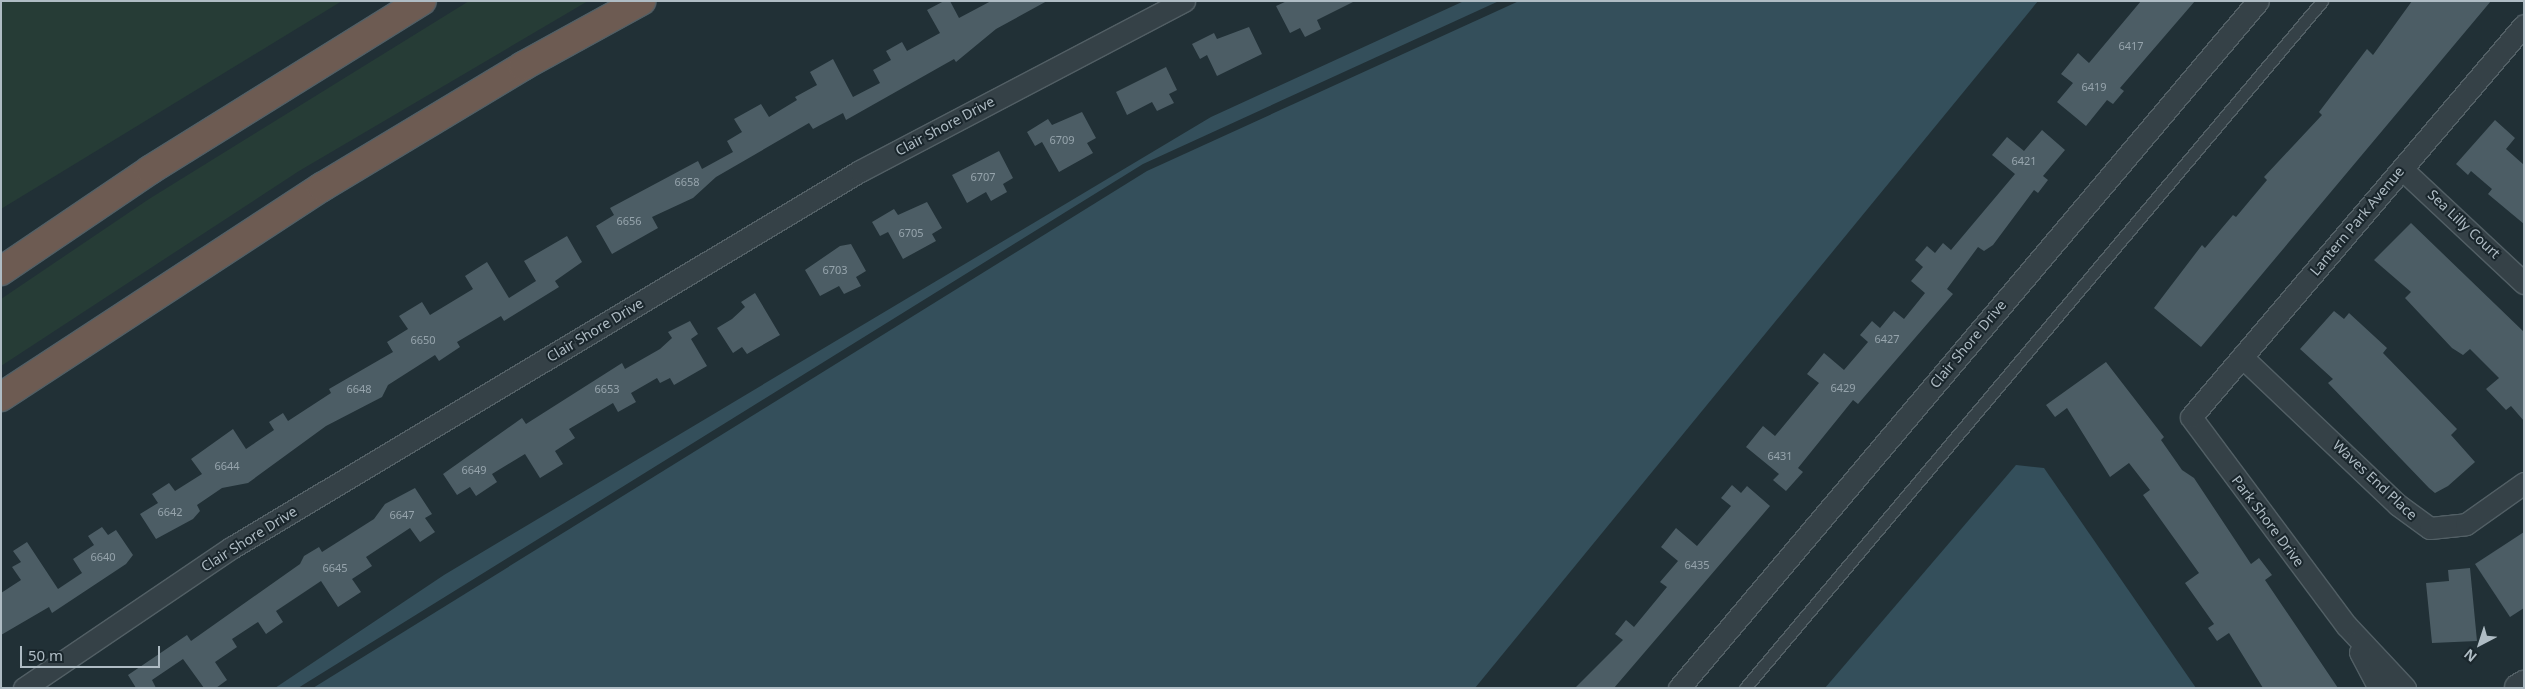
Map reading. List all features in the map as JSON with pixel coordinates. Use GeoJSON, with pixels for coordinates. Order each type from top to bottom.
{"type":"FeatureCollection","features":[{"type":"Feature","properties":{"kind":"highway"},"geometry":{"type":"LineString","coordinates":[[1,271],[150,170],[422,1]]}},
{"type":"Feature","properties":{"kind":"highway"},"geometry":{"type":"LineString","coordinates":[[1,397],[322,187],[641,1]]}},
{"type":"Feature","properties":{"kind":"street","name":"Clair Shore Drive"},"geometry":{"type":"LineString","coordinates":[[24,688],[231,548],[860,171],[1184,1]]}},
{"type":"Feature","properties":{"kind":"street","name":"Clair Shore Drive"},"geometry":{"type":"LineString","coordinates":[[1679,688],[2258,1]]}},
{"type":"Feature","properties":{"kind":"street","name":"Lantern Park Avenue"},"geometry":{"type":"LineString","coordinates":[[2191,417],[2524,25]]}},
{"type":"Feature","properties":{"kind":"street","name":"Sea Lilly Court"},"geometry":{"type":"LineString","coordinates":[[2402,169],[2524,283]]}},
{"type":"Feature","properties":{"kind":"street","name":"Waves End Place"},"geometry":{"type":"LineString","coordinates":[[2242,357],[2398,505],[2430,528],[2466,524],[2524,483]]}},
{"type":"Feature","properties":{"kind":"street","name":"Park Shore Drive"},"geometry":{"type":"LineString","coordinates":[[2191,417],[2346,625],[2405,688]]}},
{"type":"Feature","properties":{"kind":"street","name":"Park Shore Drive"},"geometry":{"type":"LineString","coordinates":[[2346,625],[2379,688]]}},
{"type":"Feature","properties":{"kind":"street"},"geometry":{"type":"LineString","coordinates":[[2519,688],[2524,685]]}},
{"type":"Feature","properties":{"kind":"lane"},"geometry":{"type":"LineString","coordinates":[[1745,688],[2322,1]]}},
{"type":"Feature","properties":{"kind":"green space"},"geometry":{"type":"Polygon","coordinates":[[[1,1],[342,1],[1,209],[1,1]]]}},
{"type":"Feature","properties":{"kind":"green space"},"geometry":{"type":"Polygon","coordinates":[[[469,1],[588,1],[299,171],[1,366],[1,299],[149,199],[469,1]]]}},
{"type":"Feature","properties":{"kind":"water"},"geometry":{"type":"Polygon","coordinates":[[[1464,1],[1499,1],[1143,164],[298,688],[275,688],[444,575],[1211,117],[1464,1]]]}},
{"type":"Feature","properties":{"kind":"water"},"geometry":{"type":"Polygon","coordinates":[[[1519,1],[2038,1],[1475,688],[313,688],[1147,171],[1519,1]]]}},
{"type":"Feature","properties":{"kind":"water"},"geometry":{"type":"Polygon","coordinates":[[[2016,465],[2044,468],[2196,688],[1825,688],[2016,465]]]}},
{"type":"Feature","properties":{"kind":"building"},"geometry":{"type":"Polygon","coordinates":[[[944,1],[950,1],[959,18],[991,1],[1047,1],[996,29],[956,62],[954,59],[846,120],[843,113],[813,129],[809,123],[716,177],[693,198],[652,217],[658,228],[612,254],[596,226],[614,215],[610,208],[698,161],[702,169],[733,152],[727,141],[742,132],[734,119],[761,104],[769,117],[797,100],[795,97],[817,85],[810,72],[833,59],[853,97],[880,83],[873,70],[891,60],[886,51],[902,42],[907,51],[940,33],[927,10],[944,1]]]}},
{"type":"Feature","properties":{"kind":"building"},"geometry":{"type":"Polygon","coordinates":[[[1287,1],[1355,1],[1317,20],[1321,29],[1305,37],[1300,28],[1290,33],[1276,6],[1287,1]]]}},
{"type":"Feature","properties":{"kind":"building"},"geometry":{"type":"Polygon","coordinates":[[[2141,1],[2195,1],[2120,88],[2124,91],[2113,104],[2107,100],[2086,126],[2057,102],[2073,83],[2061,74],[2078,53],[2089,63],[2141,1]]]}},
{"type":"Feature","properties":{"kind":"building"},"geometry":{"type":"Polygon","coordinates":[[[2412,1],[2491,1],[2201,347],[2154,308],[2202,245],[2205,248],[2233,215],[2236,217],[2267,180],[2264,177],[2322,115],[2319,112],[2367,49],[2373,55],[2412,1]]]}},
{"type":"Feature","properties":{"kind":"building"},"geometry":{"type":"Polygon","coordinates":[[[1249,27],[1262,54],[1217,76],[1207,55],[1200,59],[1192,44],[1214,33],[1217,39],[1249,27]]]}},
{"type":"Feature","properties":{"kind":"building"},"geometry":{"type":"Polygon","coordinates":[[[1166,67],[1177,90],[1169,94],[1174,103],[1157,111],[1152,102],[1127,115],[1116,92],[1166,67]]]}},
{"type":"Feature","properties":{"kind":"building"},"geometry":{"type":"Polygon","coordinates":[[[1082,112],[1096,138],[1087,143],[1093,153],[1059,172],[1042,142],[1035,146],[1027,132],[1048,119],[1052,125],[1082,112]]]}},
{"type":"Feature","properties":{"kind":"building"},"geometry":{"type":"Polygon","coordinates":[[[2495,120],[2515,138],[2506,149],[2524,165],[2524,224],[2488,194],[2492,189],[2471,171],[2468,175],[2456,164],[2495,120]]]}},
{"type":"Feature","properties":{"kind":"building"},"geometry":{"type":"Polygon","coordinates":[[[2042,130],[2065,150],[2043,176],[2048,180],[2038,193],[2034,190],[1993,245],[1984,251],[1978,247],[1947,289],[1953,294],[1858,404],[1853,400],[1798,468],[1803,472],[1786,491],[1773,480],[1779,474],[1746,447],[1763,426],[1775,436],[1819,383],[1807,374],[1824,353],[1844,370],[1868,342],[1860,335],[1872,321],[1880,328],[1894,311],[1904,319],[1925,293],[1911,281],[1923,267],[1915,260],[1927,246],[1935,253],[1943,243],[1951,250],[2015,174],[1992,155],[2007,137],[2024,151],[2042,130]]]}},
{"type":"Feature","properties":{"kind":"building"},"geometry":{"type":"Polygon","coordinates":[[[999,151],[1013,178],[1003,184],[1007,192],[991,201],[986,192],[967,203],[952,175],[999,151]]]}},
{"type":"Feature","properties":{"kind":"building"},"geometry":{"type":"Polygon","coordinates":[[[927,202],[942,228],[932,234],[936,241],[903,259],[888,232],[880,236],[872,222],[894,209],[898,215],[927,202]]]}},
{"type":"Feature","properties":{"kind":"building"},"geometry":{"type":"Polygon","coordinates":[[[2411,223],[2524,332],[2524,421],[2511,406],[2506,410],[2486,389],[2499,378],[2470,349],[2463,355],[2452,348],[2405,298],[2411,292],[2374,260],[2411,223]]]}},
{"type":"Feature","properties":{"kind":"building"},"geometry":{"type":"Polygon","coordinates":[[[567,236],[582,262],[555,281],[559,287],[504,321],[501,316],[457,342],[460,347],[439,361],[435,355],[388,385],[382,397],[326,426],[248,483],[222,488],[197,505],[200,511],[193,519],[156,539],[140,514],[158,503],[152,494],[169,483],[175,491],[202,474],[191,459],[233,429],[246,449],[274,430],[269,422],[283,413],[288,421],[331,393],[329,389],[393,352],[387,342],[408,329],[399,316],[422,302],[430,315],[473,289],[465,276],[487,262],[509,298],[536,281],[524,261],[567,236]]]}},
{"type":"Feature","properties":{"kind":"building"},"geometry":{"type":"Polygon","coordinates":[[[851,244],[866,271],[856,277],[861,286],[844,294],[839,286],[820,296],[805,270],[840,246],[851,244]]]}},
{"type":"Feature","properties":{"kind":"building"},"geometry":{"type":"Polygon","coordinates":[[[755,293],[780,335],[747,354],[742,347],[733,353],[717,328],[732,319],[745,307],[741,302],[755,293]]]}},
{"type":"Feature","properties":{"kind":"building"},"geometry":{"type":"Polygon","coordinates":[[[2334,311],[2344,319],[2349,313],[2387,348],[2383,353],[2457,429],[2451,435],[2475,462],[2448,486],[2435,493],[2429,488],[2328,383],[2333,379],[2300,349],[2334,311]]]}},
{"type":"Feature","properties":{"kind":"building"},"geometry":{"type":"Polygon","coordinates":[[[690,321],[698,334],[691,339],[707,366],[674,385],[670,378],[660,383],[657,378],[631,393],[636,402],[618,412],[613,403],[569,429],[575,438],[555,451],[563,464],[540,478],[525,454],[492,474],[497,482],[476,496],[470,487],[457,495],[443,474],[522,418],[526,424],[622,363],[625,369],[660,349],[672,338],[668,332],[690,321]]]}},
{"type":"Feature","properties":{"kind":"building"},"geometry":{"type":"Polygon","coordinates":[[[2106,362],[2164,437],[2161,440],[2182,470],[2194,478],[2251,564],[2259,558],[2272,575],[2265,580],[2338,688],[2263,688],[2229,633],[2217,641],[2208,628],[2214,624],[2185,583],[2199,573],[2143,495],[2150,490],[2129,463],[2110,477],[2067,408],[2055,417],[2046,405],[2106,362]]]}},
{"type":"Feature","properties":{"kind":"building"},"geometry":{"type":"Polygon","coordinates":[[[1732,485],[1741,493],[1747,486],[1770,506],[1614,688],[1575,688],[1623,640],[1615,634],[1626,620],[1634,627],[1667,587],[1660,582],[1678,561],[1661,547],[1676,528],[1697,546],[1731,506],[1721,498],[1732,485]]]}},
{"type":"Feature","properties":{"kind":"building"},"geometry":{"type":"Polygon","coordinates":[[[415,488],[432,514],[425,518],[435,532],[420,542],[410,528],[366,557],[372,566],[352,579],[361,592],[338,607],[321,581],[276,611],[283,622],[266,634],[258,622],[232,639],[237,647],[215,662],[227,680],[216,688],[204,688],[183,659],[152,680],[156,688],[136,688],[128,675],[187,635],[191,641],[300,564],[304,556],[319,547],[322,552],[374,519],[385,504],[415,488]]]}},
{"type":"Feature","properties":{"kind":"building"},"geometry":{"type":"Polygon","coordinates":[[[102,527],[108,535],[116,530],[133,555],[126,564],[52,613],[49,607],[1,635],[1,593],[21,580],[12,567],[21,562],[13,551],[27,542],[58,589],[82,573],[73,559],[94,545],[88,536],[102,527]]]}},
{"type":"Feature","properties":{"kind":"building"},"geometry":{"type":"Polygon","coordinates":[[[2524,532],[2524,608],[2510,617],[2475,564],[2524,532]]]}},
{"type":"Feature","properties":{"kind":"building"},"geometry":{"type":"Polygon","coordinates":[[[2470,568],[2477,641],[2432,643],[2426,583],[2449,581],[2448,570],[2470,568]]]}}]}
